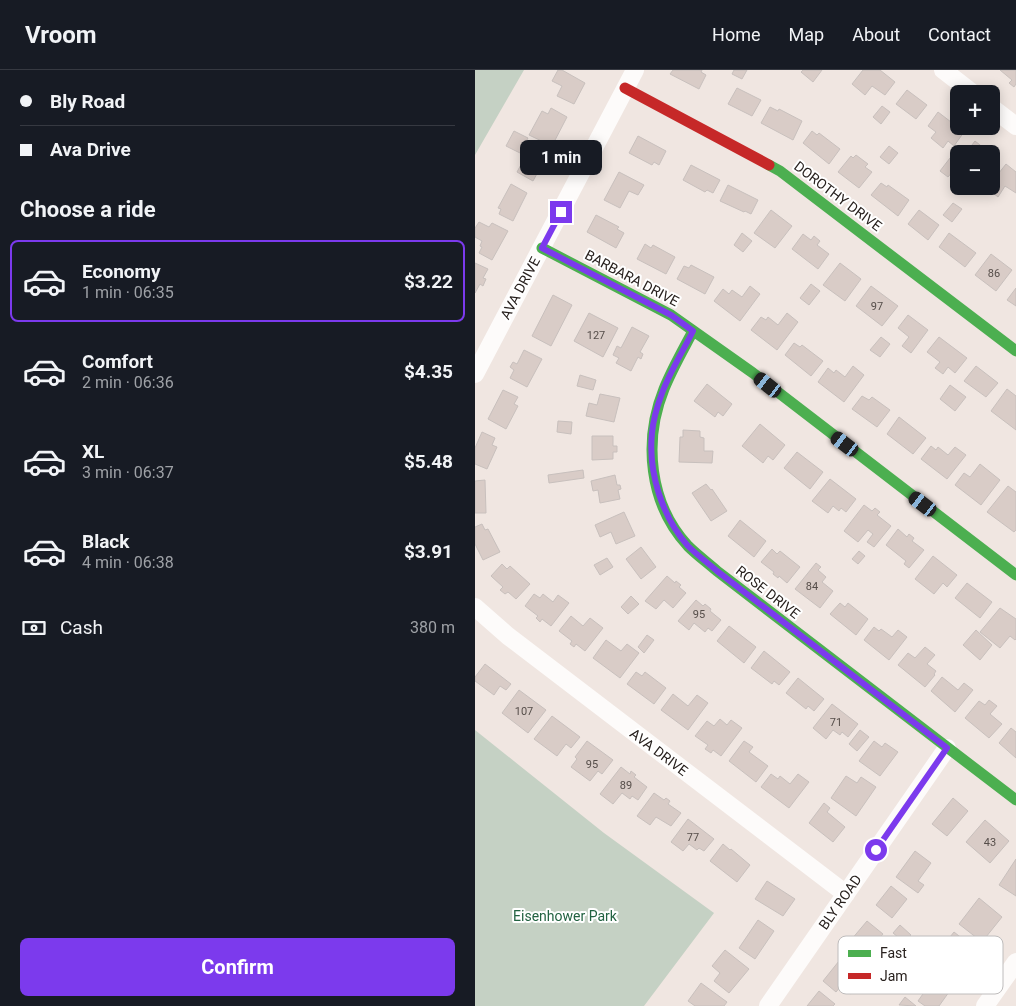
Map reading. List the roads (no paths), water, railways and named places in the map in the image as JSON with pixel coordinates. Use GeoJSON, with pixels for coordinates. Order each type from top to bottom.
{"type":"FeatureCollection","features":[{"type":"Feature","properties":{"kind":"street","name":"AVA DRIVE"},"geometry":{"type":"LineString","coordinates":[[475,374],[635,70]]}},
{"type":"Feature","properties":{"kind":"street"},"geometry":{"type":"LineString","coordinates":[[943,70],[962,85]]}},
{"type":"Feature","properties":{"kind":"street","name":"DOROTHY DRIVE"},"geometry":{"type":"LineString","coordinates":[[625,88],[780,171],[1016,351]]}},
{"type":"Feature","properties":{"kind":"street"},"geometry":{"type":"LineString","coordinates":[[1000,114],[1016,126]]}},
{"type":"Feature","properties":{"kind":"street","name":"BARBARA DRIVE"},"geometry":{"type":"LineString","coordinates":[[542,248],[671,315],[753,373],[1016,575]]}},
{"type":"Feature","properties":{"kind":"street","name":"ROSE DRIVE"},"geometry":{"type":"LineString","coordinates":[[693,331],[661,395],[652,432],[654,478],[675,530],[689,547],[717,571],[1016,800]]}},
{"type":"Feature","properties":{"kind":"street","name":"AVA DRIVE"},"geometry":{"type":"LineString","coordinates":[[475,607],[507,636],[846,894]]}},
{"type":"Feature","properties":{"kind":"street","name":"BLY ROAD"},"geometry":{"type":"LineString","coordinates":[[768,1006],[947,748]]}},
{"type":"Feature","properties":{"kind":"street"},"geometry":{"type":"LineString","coordinates":[[1003,980],[1016,962]]}},
{"type":"Feature","properties":{"kind":"street"},"geometry":{"type":"LineString","coordinates":[[985,1006],[993,994]]}},
{"type":"Feature","properties":{"kind":"park label","name":"Eisenhower Park"},"geometry":{"type":"Point","coordinates":[565,916]}}]}
